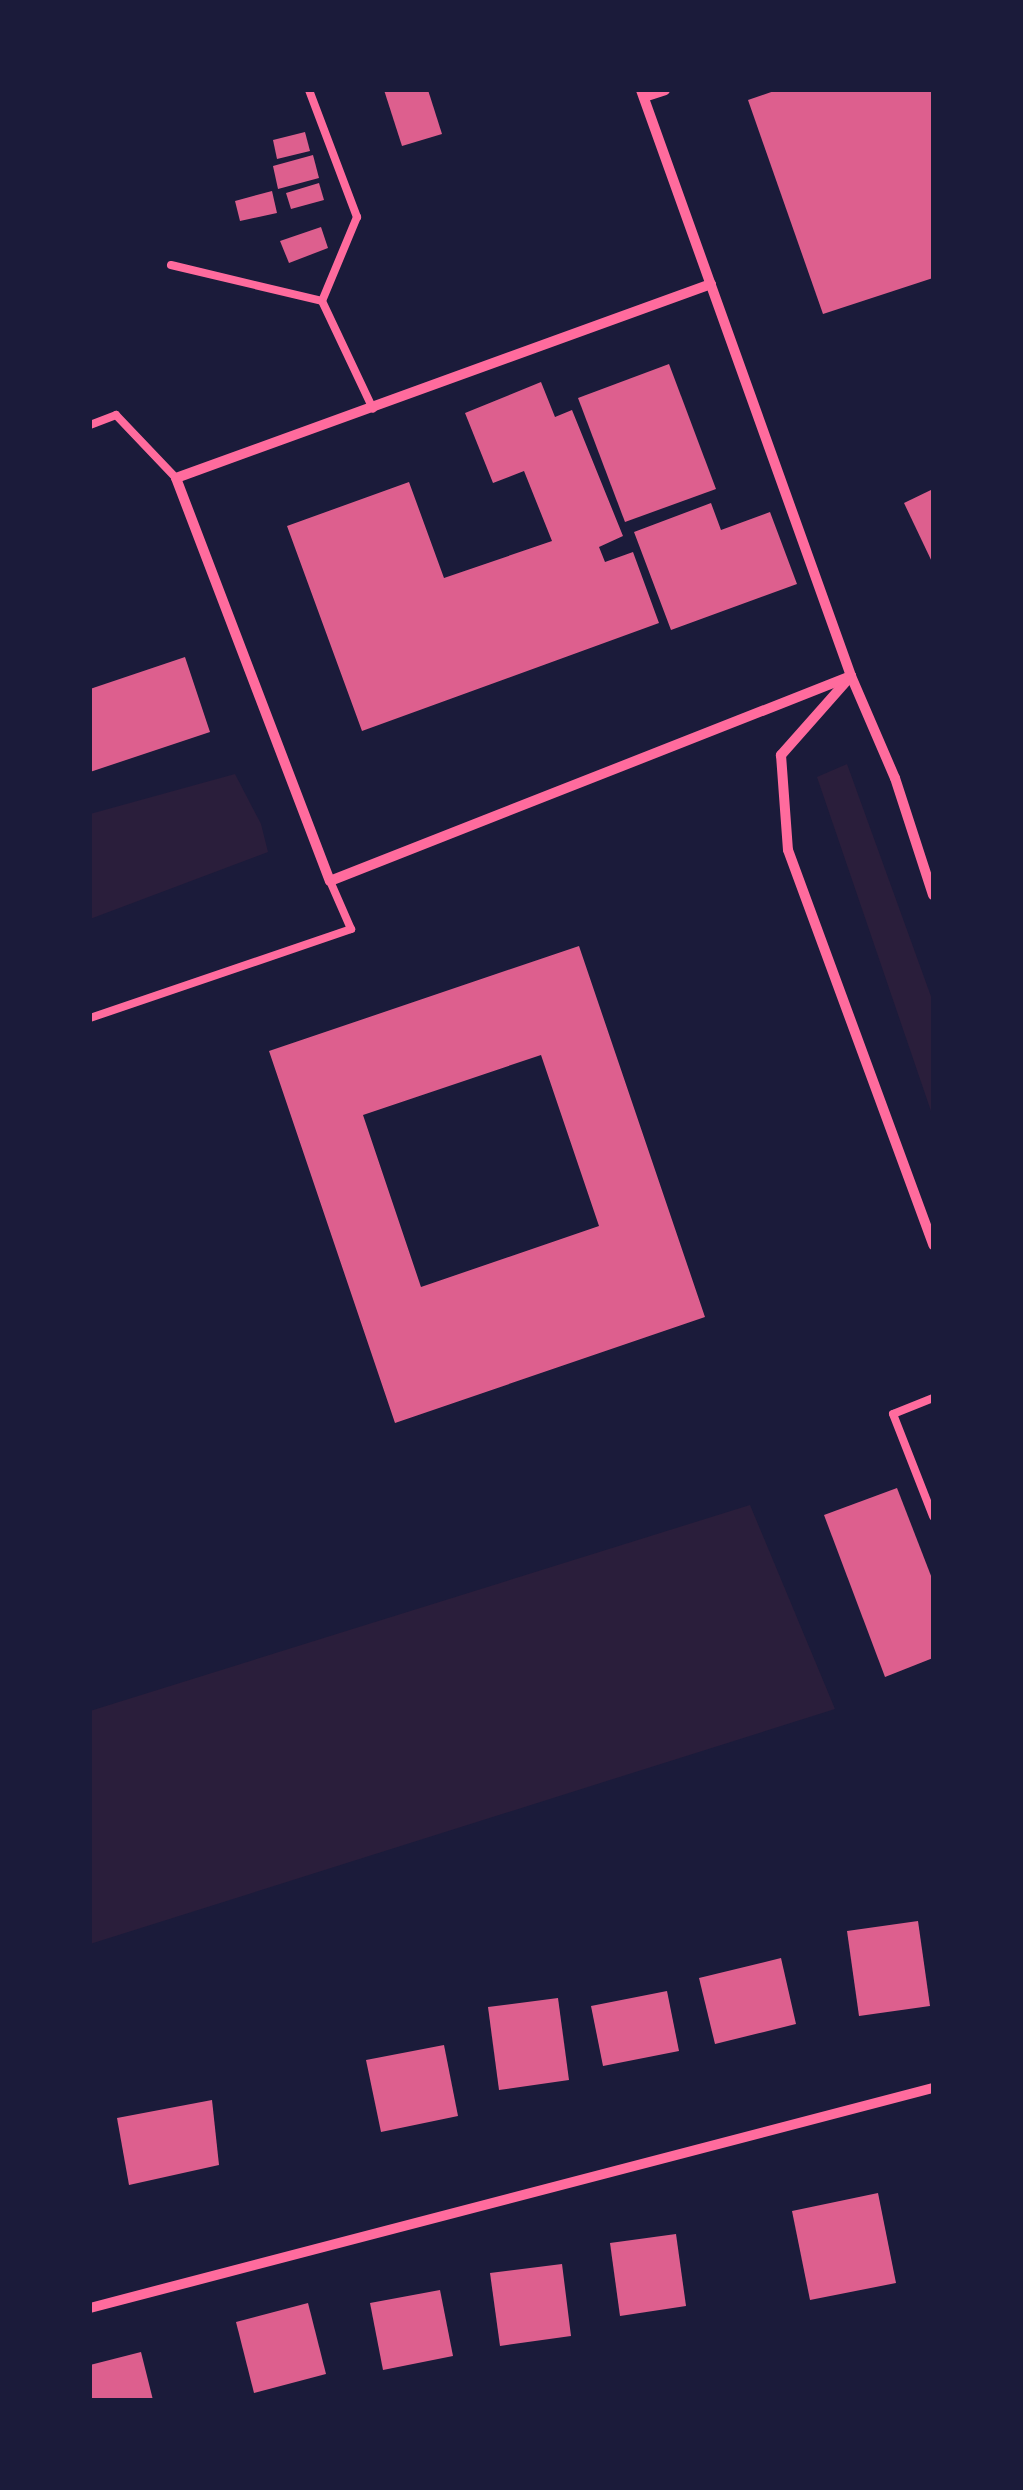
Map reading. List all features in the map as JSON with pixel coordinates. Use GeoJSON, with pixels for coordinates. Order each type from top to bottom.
{"type":"FeatureCollection","features":[{"type":"Feature","properties":{"kind":"street"},"geometry":{"type":"LineString","coordinates":[[665,90],[642,94],[851,676],[895,778],[933,895]]}},
{"type":"Feature","properties":{"kind":"street"},"geometry":{"type":"LineString","coordinates":[[711,284],[176,478],[330,880],[851,676]]}},
{"type":"Feature","properties":{"kind":"street"},"geometry":{"type":"LineString","coordinates":[[851,676],[781,755],[788,850],[933,1244]]}},
{"type":"Feature","properties":{"kind":"street"},"geometry":{"type":"LineString","coordinates":[[90,2308],[933,2088]]}},
{"type":"Feature","properties":{"kind":"lane"},"geometry":{"type":"LineString","coordinates":[[308,90],[357,217],[322,301],[374,409]]}},
{"type":"Feature","properties":{"kind":"lane"},"geometry":{"type":"LineString","coordinates":[[171,264],[322,301]]}},
{"type":"Feature","properties":{"kind":"lane"},"geometry":{"type":"LineString","coordinates":[[90,424],[116,415],[176,478]]}},
{"type":"Feature","properties":{"kind":"lane"},"geometry":{"type":"LineString","coordinates":[[90,1018],[351,929],[330,880]]}},
{"type":"Feature","properties":{"kind":"lane"},"geometry":{"type":"LineString","coordinates":[[933,1398],[893,1414],[933,1516]]}},
{"type":"Feature","properties":{"kind":"shaded area"},"geometry":{"type":"Polygon","coordinates":[[[847,764],[933,1002],[933,1117],[817,777],[847,764]]]}},
{"type":"Feature","properties":{"kind":"shaded area"},"geometry":{"type":"Polygon","coordinates":[[[235,774],[261,824],[268,852],[90,919],[90,814],[235,774]]]}},
{"type":"Feature","properties":{"kind":"shaded area"},"geometry":{"type":"Polygon","coordinates":[[[750,1505],[835,1709],[90,1944],[90,1711],[750,1505]]]}},
{"type":"Feature","properties":{"kind":"building"},"geometry":{"type":"Polygon","coordinates":[[[384,90],[428,90],[442,134],[402,146],[384,90]]]}},
{"type":"Feature","properties":{"kind":"building"},"geometry":{"type":"Polygon","coordinates":[[[777,90],[933,90],[933,278],[823,314],[748,100],[777,90]]]}},
{"type":"Feature","properties":{"kind":"building"},"geometry":{"type":"Polygon","coordinates":[[[305,132],[310,151],[277,159],[273,140],[305,132]]]}},
{"type":"Feature","properties":{"kind":"building"},"geometry":{"type":"Polygon","coordinates":[[[313,155],[319,178],[278,189],[273,166],[313,155]]]}},
{"type":"Feature","properties":{"kind":"building"},"geometry":{"type":"Polygon","coordinates":[[[319,183],[324,200],[291,209],[286,193],[319,183]]]}},
{"type":"Feature","properties":{"kind":"building"},"geometry":{"type":"Polygon","coordinates":[[[272,191],[277,213],[240,221],[235,201],[272,191]]]}},
{"type":"Feature","properties":{"kind":"building"},"geometry":{"type":"Polygon","coordinates":[[[321,227],[328,248],[289,263],[280,241],[321,227]]]}},
{"type":"Feature","properties":{"kind":"building"},"geometry":{"type":"Polygon","coordinates":[[[669,364],[716,489],[625,522],[578,398],[669,364]]]}},
{"type":"Feature","properties":{"kind":"building"},"geometry":{"type":"Polygon","coordinates":[[[541,382],[555,417],[572,410],[623,536],[599,547],[605,562],[633,552],[659,623],[362,731],[287,526],[409,482],[444,578],[552,541],[524,471],[493,483],[465,413],[541,382]]]}},
{"type":"Feature","properties":{"kind":"building"},"geometry":{"type":"Polygon","coordinates":[[[933,489],[933,564],[904,503],[933,489]]]}},
{"type":"Feature","properties":{"kind":"building"},"geometry":{"type":"Polygon","coordinates":[[[711,503],[721,530],[770,512],[797,584],[671,630],[634,532],[711,503]]]}},
{"type":"Feature","properties":{"kind":"building"},"geometry":{"type":"Polygon","coordinates":[[[185,657],[210,732],[90,772],[90,689],[185,657]]]}},
{"type":"Feature","properties":{"kind":"building"},"geometry":{"type":"Polygon","coordinates":[[[579,946],[705,1317],[395,1423],[269,1051],[579,946]],[[541,1055],[363,1115],[421,1287],[599,1226],[541,1055]]]}},
{"type":"Feature","properties":{"kind":"building"},"geometry":{"type":"Polygon","coordinates":[[[897,1488],[933,1581],[933,1658],[885,1677],[824,1515],[897,1488]]]}},
{"type":"Feature","properties":{"kind":"building"},"geometry":{"type":"Polygon","coordinates":[[[918,1921],[930,2006],[859,2016],[847,1931],[918,1921]]]}},
{"type":"Feature","properties":{"kind":"building"},"geometry":{"type":"Polygon","coordinates":[[[781,1958],[796,2024],[715,2044],[699,1978],[781,1958]]]}},
{"type":"Feature","properties":{"kind":"building"},"geometry":{"type":"Polygon","coordinates":[[[667,1991],[679,2051],[603,2066],[591,2006],[667,1991]]]}},
{"type":"Feature","properties":{"kind":"building"},"geometry":{"type":"Polygon","coordinates":[[[558,1998],[569,2080],[499,2090],[488,2007],[558,1998]]]}},
{"type":"Feature","properties":{"kind":"building"},"geometry":{"type":"Polygon","coordinates":[[[444,2045],[458,2116],[381,2132],[366,2060],[444,2045]]]}},
{"type":"Feature","properties":{"kind":"building"},"geometry":{"type":"Polygon","coordinates":[[[212,2100],[219,2165],[129,2185],[117,2118],[212,2100]]]}},
{"type":"Feature","properties":{"kind":"building"},"geometry":{"type":"Polygon","coordinates":[[[878,2193],[896,2283],[810,2300],[792,2211],[878,2193]]]}},
{"type":"Feature","properties":{"kind":"building"},"geometry":{"type":"Polygon","coordinates":[[[676,2234],[686,2306],[620,2316],[610,2243],[676,2234]]]}},
{"type":"Feature","properties":{"kind":"building"},"geometry":{"type":"Polygon","coordinates":[[[562,2264],[571,2336],[500,2346],[490,2273],[562,2264]]]}},
{"type":"Feature","properties":{"kind":"building"},"geometry":{"type":"Polygon","coordinates":[[[440,2290],[453,2356],[383,2370],[370,2303],[440,2290]]]}},
{"type":"Feature","properties":{"kind":"building"},"geometry":{"type":"Polygon","coordinates":[[[308,2303],[326,2374],[254,2393],[236,2322],[308,2303]]]}},
{"type":"Feature","properties":{"kind":"building"},"geometry":{"type":"Polygon","coordinates":[[[141,2352],[153,2400],[90,2400],[90,2365],[141,2352]]]}}]}
